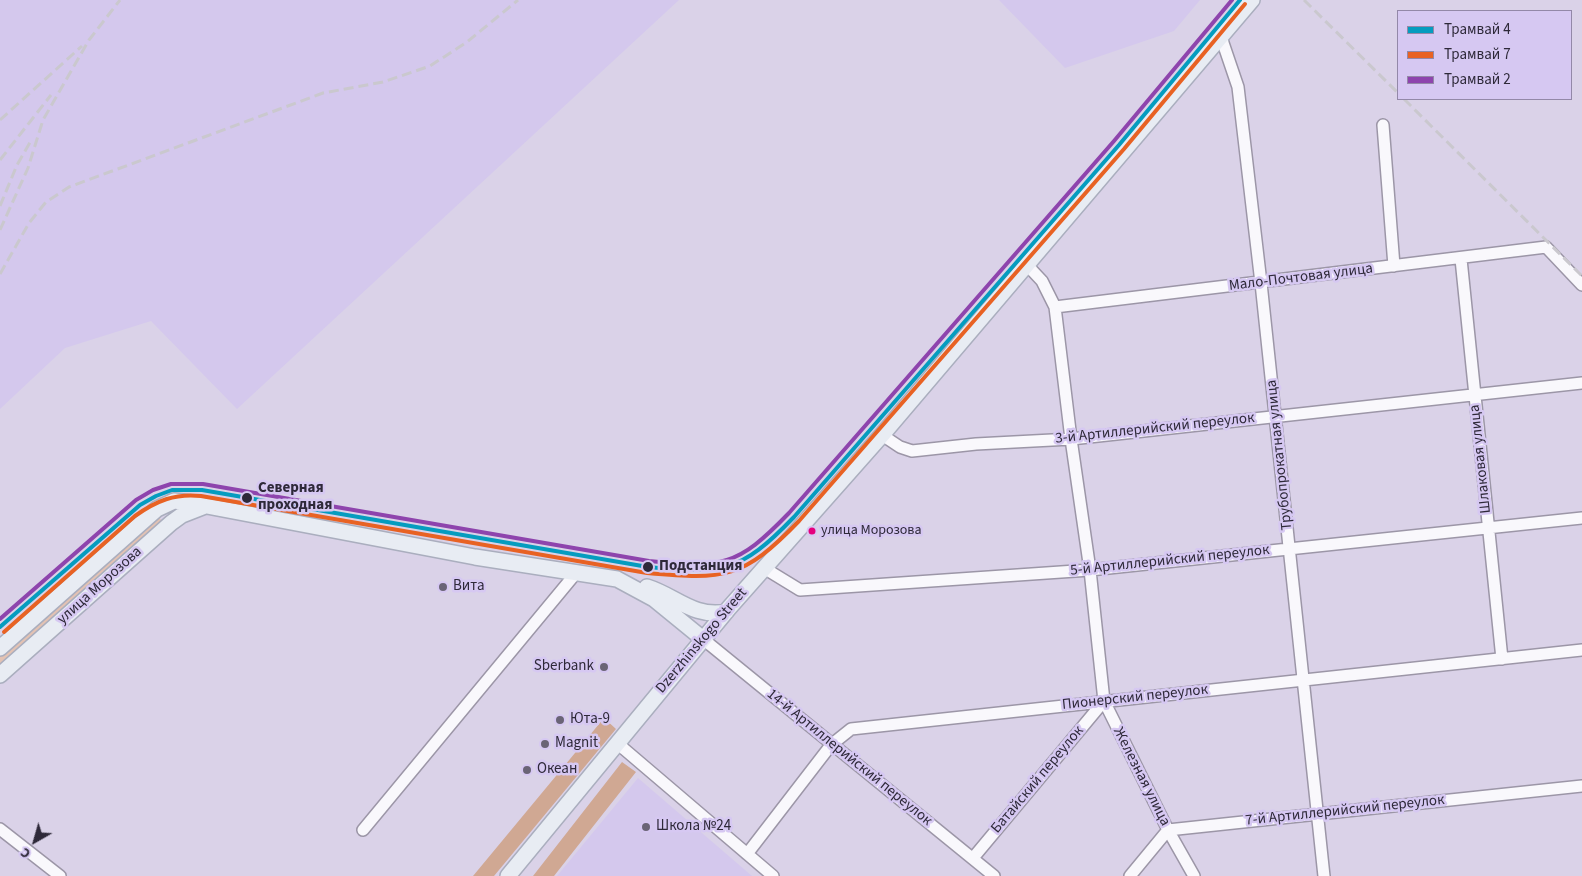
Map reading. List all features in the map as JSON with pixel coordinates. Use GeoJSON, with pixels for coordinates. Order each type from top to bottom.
{"type":"FeatureCollection","features":[{"type":"Feature","properties":{"kind":"main road","name":"Dzerzhinskogo Street"},"geometry":{"type":"LineString","coordinates":[[508,876],[703,639],[882,435],[1252,0]]}},
{"type":"Feature","properties":{"kind":"main road","name":"улица Морозова"},"geometry":{"type":"LineString","coordinates":[[0,648],[157,509],[169,502],[181,508],[205,506],[475,557],[617,579],[654,599],[703,639]]}},
{"type":"Feature","properties":{"kind":"main road","name":"улица Морозова"},"geometry":{"type":"LineString","coordinates":[[0,675],[181,508]]}},
{"type":"Feature","properties":{"kind":"main road"},"geometry":{"type":"LineString","coordinates":[[617,579],[653,589],[700,613],[726,612]]}},
{"type":"Feature","properties":{"kind":"street","name":"Трубопрокатная улица"},"geometry":{"type":"LineString","coordinates":[[1221,37],[1238,87],[1276,416],[1324,876]]}},
{"type":"Feature","properties":{"kind":"street"},"geometry":{"type":"LineString","coordinates":[[1383,125],[1394,266]]}},
{"type":"Feature","properties":{"kind":"street","name":"Мало-Почтовая улица"},"geometry":{"type":"LineString","coordinates":[[1055,307],[1546,247],[1582,285]]}},
{"type":"Feature","properties":{"kind":"street","name":"Шлаковая улица"},"geometry":{"type":"LineString","coordinates":[[1460,259],[1502,659]]}},
{"type":"Feature","properties":{"kind":"street","name":"Железная улица"},"geometry":{"type":"LineString","coordinates":[[1027,266],[1042,281],[1055,307],[1071,439],[1090,570],[1104,702],[1168,830],[1194,876]]}},
{"type":"Feature","properties":{"kind":"street","name":"3-й Артиллерийский переулок"},"geometry":{"type":"LineString","coordinates":[[882,435],[900,447],[912,450],[976,444],[1071,439],[1582,383]]}},
{"type":"Feature","properties":{"kind":"street","name":"5-й Артиллерийский переулок"},"geometry":{"type":"LineString","coordinates":[[764,568],[800,590],[1090,570],[1582,518]]}},
{"type":"Feature","properties":{"kind":"street"},"geometry":{"type":"LineString","coordinates":[[363,830],[576,573]]}},
{"type":"Feature","properties":{"kind":"street","name":"14-й Артиллерийский переулок"},"geometry":{"type":"LineString","coordinates":[[703,639],[994,876]]}},
{"type":"Feature","properties":{"kind":"street","name":"Пионерский переулок"},"geometry":{"type":"LineString","coordinates":[[747,854],[832,745],[850,729],[1582,650]]}},
{"type":"Feature","properties":{"kind":"street","name":"Батайский переулок"},"geometry":{"type":"LineString","coordinates":[[973,858],[1104,702]]}},
{"type":"Feature","properties":{"kind":"street"},"geometry":{"type":"LineString","coordinates":[[617,743],[773,876]]}},
{"type":"Feature","properties":{"kind":"street","name":"7-й Артиллерийский переулок"},"geometry":{"type":"LineString","coordinates":[[1168,830],[1582,786]]}},
{"type":"Feature","properties":{"kind":"street"},"geometry":{"type":"LineString","coordinates":[[0,829],[60,876]]}},
{"type":"Feature","properties":{"kind":"street"},"geometry":{"type":"LineString","coordinates":[[1130,876],[1168,830]]}},
{"type":"Feature","properties":{"kind":"shaded area"},"geometry":{"type":"Polygon","coordinates":[[[0,0],[679,0],[237,409],[151,321],[65,348],[0,409],[0,0]]]}},
{"type":"Feature","properties":{"kind":"shaded area"},"geometry":{"type":"Polygon","coordinates":[[[999,0],[1200,0],[1174,31],[1065,68],[999,0]]]}},
{"type":"Feature","properties":{"kind":"shaded area"},"geometry":{"type":"Polygon","coordinates":[[[158,516],[161,520],[159,524],[0,664],[0,652],[158,516]]]}},
{"type":"Feature","properties":{"kind":"shaded area"},"geometry":{"type":"Polygon","coordinates":[[[604,718],[616,729],[494,876],[473,876],[604,718]]]}},
{"type":"Feature","properties":{"kind":"shaded area"},"geometry":{"type":"Polygon","coordinates":[[[622,762],[636,772],[554,876],[533,876],[622,762]]]}},
{"type":"Feature","properties":{"kind":"shaded area","name":"Школа №24"},"geometry":{"type":"Polygon","coordinates":[[[638,778],[752,876],[557,876],[638,778]]]}},
{"type":"Feature","properties":{"kind":"railway"},"geometry":{"type":"LineString","coordinates":[[0,230],[28,168],[43,120],[89,40],[120,0]]}},
{"type":"Feature","properties":{"kind":"railway"},"geometry":{"type":"LineString","coordinates":[[0,274],[29,223],[46,202],[69,187],[323,93],[383,82],[430,66],[467,42],[518,0]]}},
{"type":"Feature","properties":{"kind":"railway"},"geometry":{"type":"LineString","coordinates":[[1304,0],[1397,92]]}},
{"type":"Feature","properties":{"kind":"railway"},"geometry":{"type":"LineString","coordinates":[[0,120],[82,46]]}},
{"type":"Feature","properties":{"kind":"railway"},"geometry":{"type":"LineString","coordinates":[[0,160],[51,95]]}},
{"type":"Feature","properties":{"kind":"railway"},"geometry":{"type":"LineString","coordinates":[[1405,100],[1582,276]]}},
{"type":"Feature","properties":{"kind":"railway"},"geometry":{"type":"LineString","coordinates":[[0,206],[17,165],[32,139]]}},
{"type":"Feature","properties":{"kind":"tram line","name":"2"},"geometry":{"type":"LineString","coordinates":[[0,619],[136,500],[153,490],[171,484],[203,484],[649,561],[695,564],[712,563],[727,560],[741,554],[755,545],[789,513],[1114,141],[1232,0]]}},
{"type":"Feature","properties":{"kind":"tram line","name":"4"},"geometry":{"type":"LineString","coordinates":[[0,627],[140,505],[172,490],[202,490],[648,567],[695,570],[713,569],[729,566],[744,559],[759,550],[794,517],[1119,145],[1240,0]]}},
{"type":"Feature","properties":{"kind":"tram line","name":"7"},"geometry":{"type":"LineString","coordinates":[[4,632],[135,516],[166,499],[192,495],[647,573],[696,576],[715,575],[747,565],[763,555],[799,521],[1124,149],[1245,4]]}},
{"type":"Feature","properties":{"kind":"place","name":"Северная проходная"},"geometry":{"type":"Point","coordinates":[247,498]}},
{"type":"Feature","properties":{"kind":"place","name":"улица Морозова"},"geometry":{"type":"Point","coordinates":[812,531]}},
{"type":"Feature","properties":{"kind":"place","name":"Подстанция"},"geometry":{"type":"Point","coordinates":[648,567]}},
{"type":"Feature","properties":{"kind":"place","name":"Вита"},"geometry":{"type":"Point","coordinates":[443,587]}},
{"type":"Feature","properties":{"kind":"place","name":"Sberbank"},"geometry":{"type":"Point","coordinates":[604,667]}},
{"type":"Feature","properties":{"kind":"place","name":"Юта-9"},"geometry":{"type":"Point","coordinates":[560,720]}},
{"type":"Feature","properties":{"kind":"place","name":"Magnit"},"geometry":{"type":"Point","coordinates":[545,744]}},
{"type":"Feature","properties":{"kind":"place","name":"Океан"},"geometry":{"type":"Point","coordinates":[527,770]}},
{"type":"Feature","properties":{"kind":"place","name":"Школа №24"},"geometry":{"type":"Point","coordinates":[646,827]}}]}
